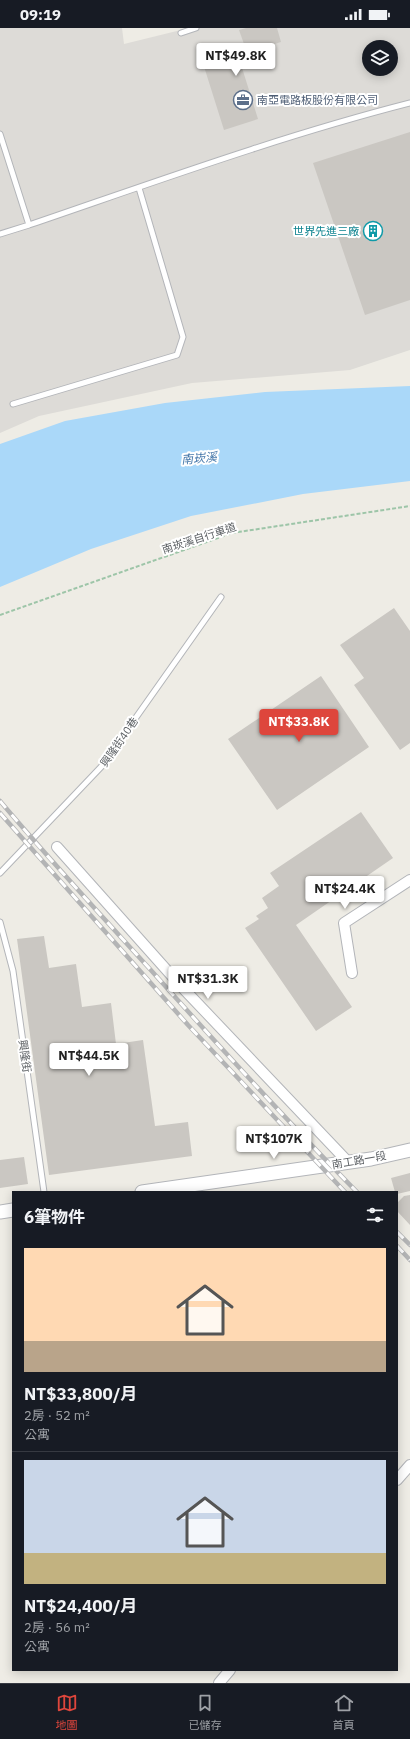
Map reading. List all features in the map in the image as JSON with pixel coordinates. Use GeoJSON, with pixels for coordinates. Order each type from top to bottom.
{"type":"FeatureCollection","features":[{"type":"Feature","properties":{"kind":"street"},"geometry":{"type":"LineString","coordinates":[[57,848],[180,986],[348,1162]]}},
{"type":"Feature","properties":{"kind":"street"},"geometry":{"type":"LineString","coordinates":[[352,973],[344,923],[410,880]]}},
{"type":"Feature","properties":{"kind":"street","name":"南工路一段"},"geometry":{"type":"LineString","coordinates":[[149,1191],[371,1159],[410,1150]]}},
{"type":"Feature","properties":{"kind":"street"},"geometry":{"type":"LineString","coordinates":[[0,1212],[12,1210]]}},
{"type":"Feature","properties":{"kind":"street"},"geometry":{"type":"LineString","coordinates":[[398,1479],[410,1465]]}},
{"type":"Feature","properties":{"kind":"street"},"geometry":{"type":"LineString","coordinates":[[219,1683],[229,1671]]}},
{"type":"Feature","properties":{"kind":"lane"},"geometry":{"type":"LineString","coordinates":[[181,33],[196,28]]}},
{"type":"Feature","properties":{"kind":"lane"},"geometry":{"type":"LineString","coordinates":[[0,234],[291,137],[355,117],[410,103]]}},
{"type":"Feature","properties":{"kind":"lane"},"geometry":{"type":"LineString","coordinates":[[0,134],[29,225]]}},
{"type":"Feature","properties":{"kind":"lane"},"geometry":{"type":"LineString","coordinates":[[13,404],[177,354],[183,337],[139,188]]}},
{"type":"Feature","properties":{"kind":"lane","name":"興隆街40巷"},"geometry":{"type":"LineString","coordinates":[[0,873],[102,767],[221,597]]}},
{"type":"Feature","properties":{"kind":"lane","name":"興隆街"},"geometry":{"type":"LineString","coordinates":[[0,922],[13,971],[44,1191]]}},
{"type":"Feature","properties":{"kind":"path","name":"南崁溪自行車道"},"geometry":{"type":"LineString","coordinates":[[0,616],[232,533],[410,506]]}},
{"type":"Feature","properties":{"kind":"shaded area"},"geometry":{"type":"Polygon","coordinates":[[[0,28],[122,28],[124,44],[189,28],[410,28],[410,350],[350,370],[192,383],[39,416],[0,433],[0,28]]]}},
{"type":"Feature","properties":{"kind":"water","name":"南崁溪"},"geometry":{"type":"Polygon","coordinates":[[[410,386],[410,481],[303,494],[191,516],[91,549],[0,587],[0,444],[65,421],[165,403],[265,392],[410,386]]]}},
{"type":"Feature","properties":{"kind":"building"},"geometry":{"type":"Polygon","coordinates":[[[246,28],[277,28],[281,42],[238,55],[258,119],[224,130],[201,57],[244,44],[239,30],[246,28]]]}},
{"type":"Feature","properties":{"kind":"building","name":"世界先進三廠"},"geometry":{"type":"Polygon","coordinates":[[[410,132],[410,300],[365,315],[313,163],[410,132]]]}},
{"type":"Feature","properties":{"kind":"building"},"geometry":{"type":"Polygon","coordinates":[[[394,608],[410,631],[410,743],[400,750],[354,685],[364,678],[340,645],[394,608]]]}},
{"type":"Feature","properties":{"kind":"building"},"geometry":{"type":"Polygon","coordinates":[[[321,676],[369,747],[277,810],[228,739],[321,676]]]}},
{"type":"Feature","properties":{"kind":"building"},"geometry":{"type":"Polygon","coordinates":[[[361,812],[393,858],[296,925],[352,1007],[316,1031],[245,928],[259,919],[256,916],[268,908],[262,898],[279,886],[270,873],[361,812]]]}},
{"type":"Feature","properties":{"kind":"building"},"geometry":{"type":"Polygon","coordinates":[[[44,936],[49,968],[76,964],[82,1007],[111,1003],[116,1044],[143,1040],[155,1126],[188,1122],[192,1156],[49,1175],[17,939],[44,936]]]}},
{"type":"Feature","properties":{"kind":"building"},"geometry":{"type":"Polygon","coordinates":[[[24,1157],[28,1184],[0,1188],[0,1160],[24,1157]]]}},
{"type":"Feature","properties":{"kind":"building"},"geometry":{"type":"Polygon","coordinates":[[[410,1173],[410,1191],[398,1194],[398,1191],[395,1191],[391,1178],[410,1173]]]}},
{"type":"Feature","properties":{"kind":"building"},"geometry":{"type":"Polygon","coordinates":[[[410,1195],[410,1225],[398,1212],[398,1202],[404,1196],[410,1195]]]}},
{"type":"Feature","properties":{"kind":"railway"},"geometry":{"type":"LineString","coordinates":[[0,801],[226,1053],[356,1191]]}},
{"type":"Feature","properties":{"kind":"railway"},"geometry":{"type":"LineString","coordinates":[[0,813],[188,1025],[344,1191]]}},
{"type":"Feature","properties":{"kind":"railway"},"geometry":{"type":"LineString","coordinates":[[398,1233],[410,1245]]}},
{"type":"Feature","properties":{"kind":"railway"},"geometry":{"type":"LineString","coordinates":[[398,1247],[410,1260]]}},
{"type":"Feature","properties":{"kind":"place","name":"南亞電路板股份有限公司"},"geometry":{"type":"Point","coordinates":[243,100]}},
{"type":"Feature","properties":{"kind":"place","name":"世界先進三廠"},"geometry":{"type":"Point","coordinates":[373,231]}}]}
